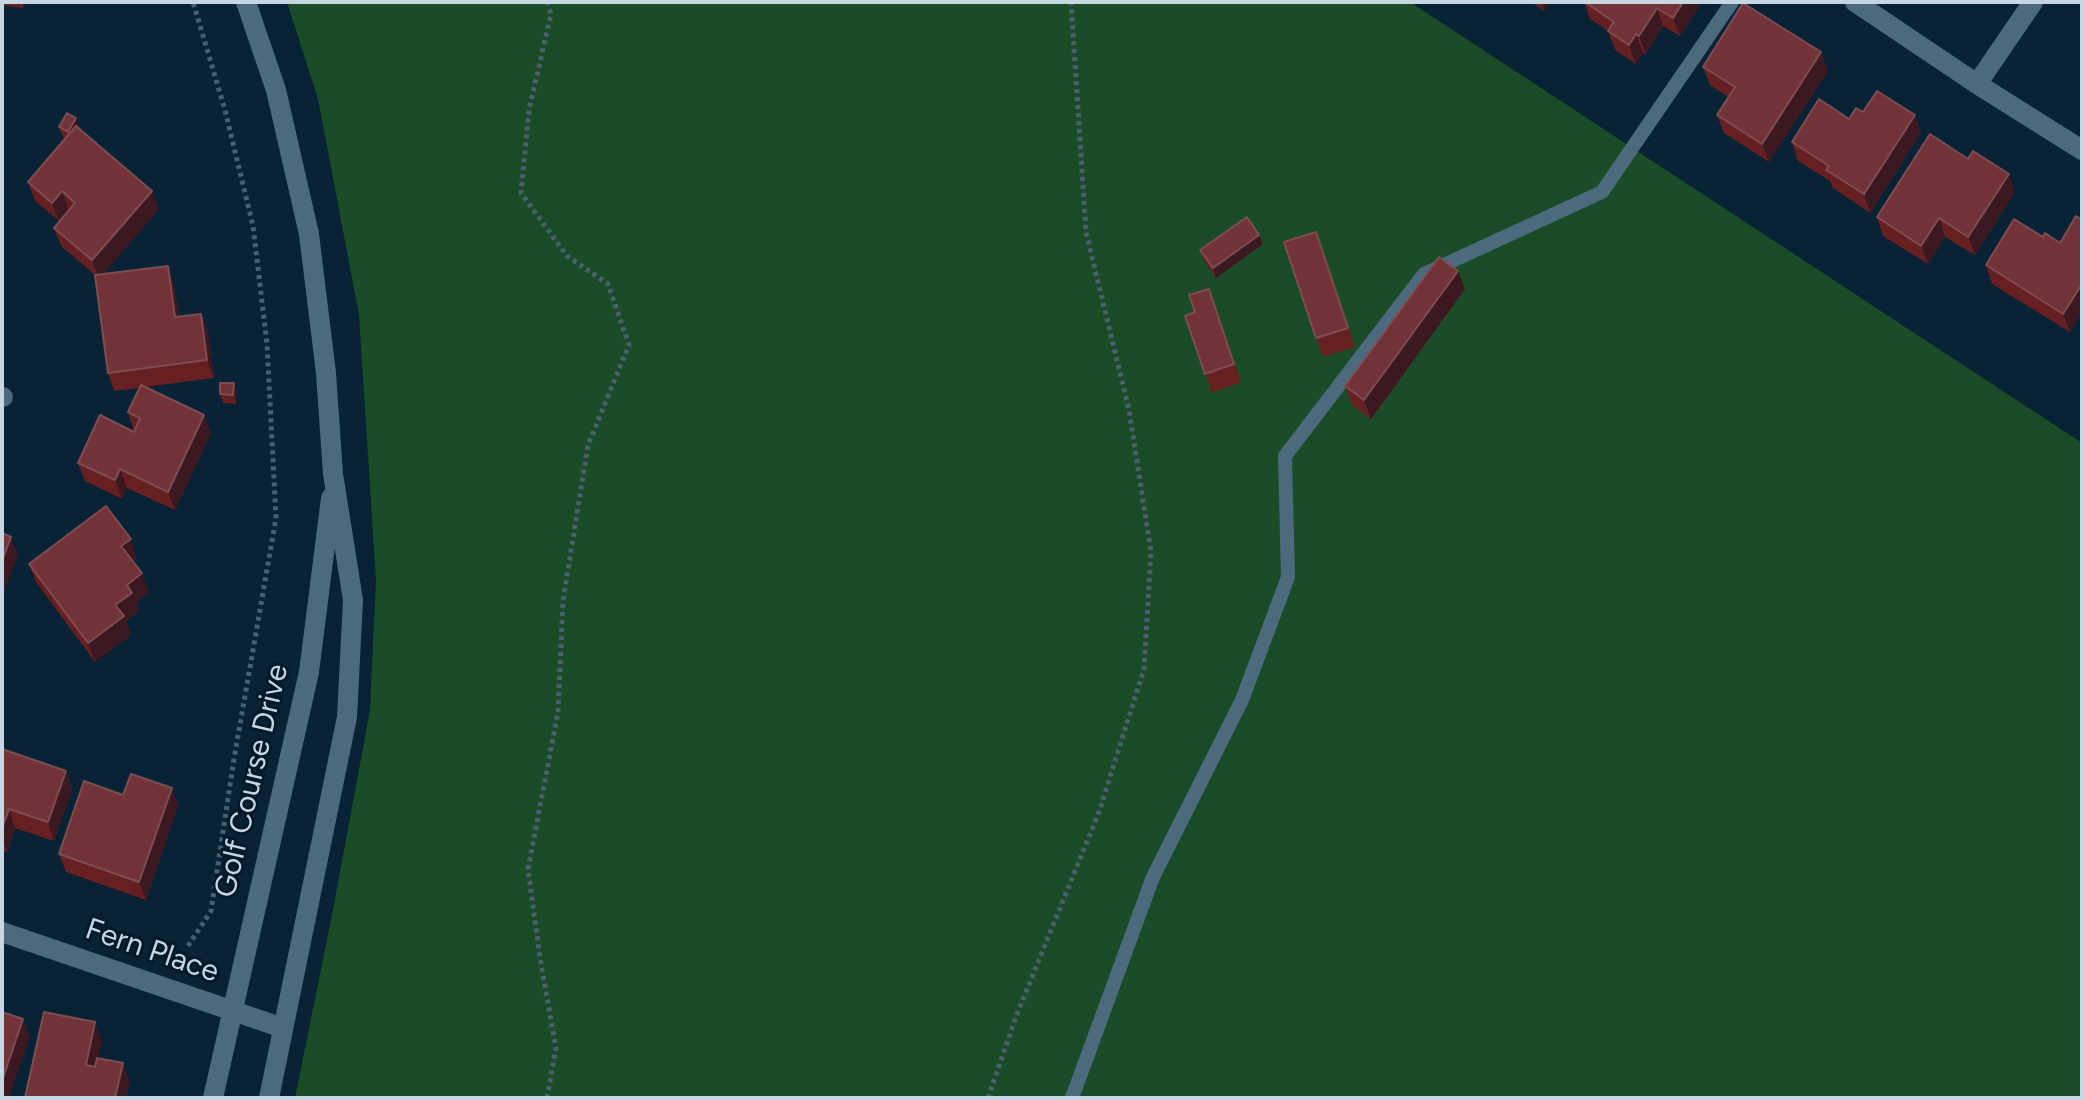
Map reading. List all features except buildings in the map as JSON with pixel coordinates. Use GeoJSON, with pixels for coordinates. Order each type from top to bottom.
{"type":"FeatureCollection","features":[{"type":"Feature","properties":{"kind":"street","name":"Golf Course Drive"},"geometry":{"type":"LineString","coordinates":[[246,2],[276,90],[309,234],[326,373],[333,474],[353,600],[347,717],[269,1098]]}},
{"type":"Feature","properties":{"kind":"street"},"geometry":{"type":"LineString","coordinates":[[1855,2],[2082,150]]}},
{"type":"Feature","properties":{"kind":"street"},"geometry":{"type":"LineString","coordinates":[[1977,84],[2033,2]]}},
{"type":"Feature","properties":{"kind":"street","name":"Golf Course Drive"},"geometry":{"type":"LineString","coordinates":[[213,1098],[309,672],[333,474]]}},
{"type":"Feature","properties":{"kind":"street","name":"Fern Place"},"geometry":{"type":"LineString","coordinates":[[2,932],[283,1028]]}},
{"type":"Feature","properties":{"kind":"lane"},"geometry":{"type":"LineString","coordinates":[[1072,1098],[1153,877],[1242,700],[1288,577],[1285,456],[1424,274],[1602,192],[1732,2]]}},
{"type":"Feature","properties":{"kind":"path"},"geometry":{"type":"LineString","coordinates":[[188,946],[211,911],[276,518],[267,344],[253,226],[225,110],[193,2]]}},
{"type":"Feature","properties":{"kind":"path"},"geometry":{"type":"LineString","coordinates":[[547,2],[551,14],[529,110],[521,193],[567,256],[608,284],[629,345],[588,445],[563,601],[558,712],[528,869],[556,1048],[547,1098]]}},
{"type":"Feature","properties":{"kind":"path"},"geometry":{"type":"LineString","coordinates":[[988,1098],[1017,1014],[1099,812],[1144,669],[1151,552],[1129,410],[1086,232],[1071,2]]}},
{"type":"Feature","properties":{"kind":"green space"},"geometry":{"type":"Polygon","coordinates":[[[287,2],[1410,2],[2082,443],[2082,1098],[295,1098],[370,710],[376,580],[359,315],[318,99],[287,2]]]}}]}
